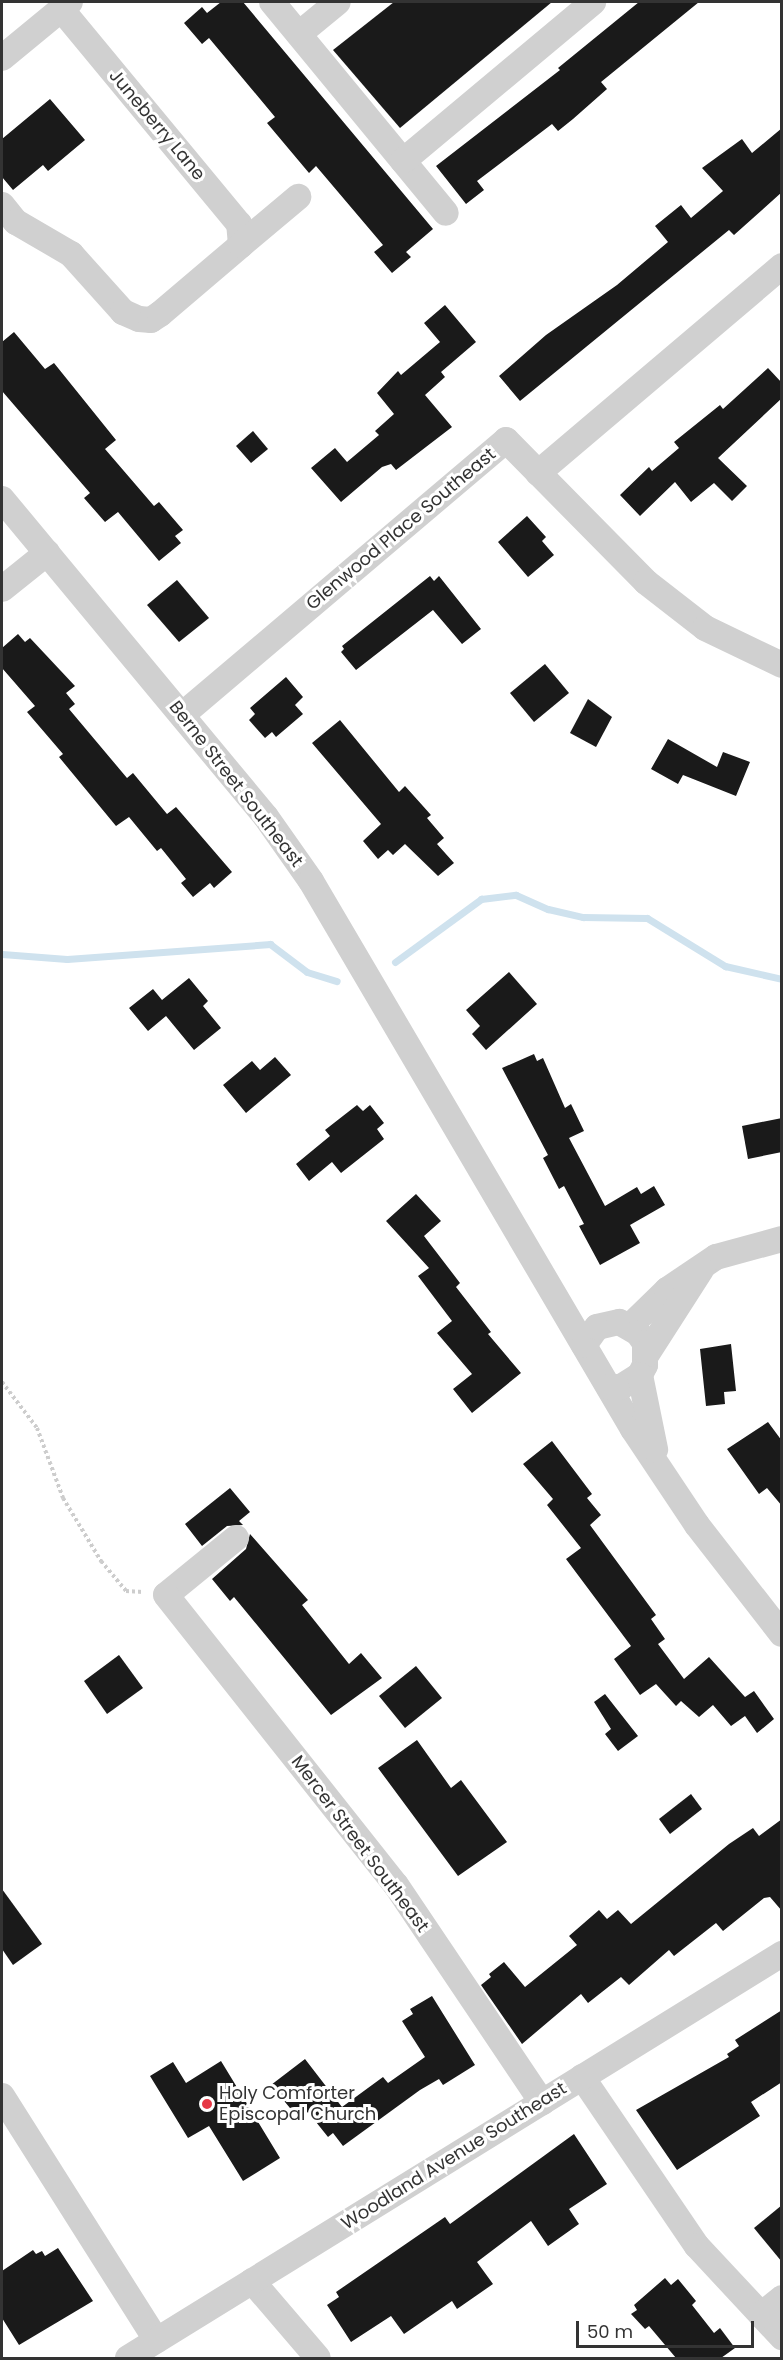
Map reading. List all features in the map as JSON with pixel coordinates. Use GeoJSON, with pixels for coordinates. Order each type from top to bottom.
{"type":"FeatureCollection","features":[{"type":"Feature","properties":{"kind":"street"},"geometry":{"type":"LineString","coordinates":[[272,2],[446,213]]}},
{"type":"Feature","properties":{"kind":"street"},"geometry":{"type":"LineString","coordinates":[[299,34],[338,2]]}},
{"type":"Feature","properties":{"kind":"street"},"geometry":{"type":"LineString","coordinates":[[403,161],[592,2]]}},
{"type":"Feature","properties":{"kind":"street"},"geometry":{"type":"LineString","coordinates":[[2,58],[66,5]]}},
{"type":"Feature","properties":{"kind":"street","name":"Juneberry Lane"},"geometry":{"type":"LineString","coordinates":[[66,5],[239,224],[241,245]]}},
{"type":"Feature","properties":{"kind":"street"},"geometry":{"type":"LineString","coordinates":[[2,205],[16,222],[71,254],[123,312],[139,319],[151,320],[298,197]]}},
{"type":"Feature","properties":{"kind":"street"},"geometry":{"type":"LineString","coordinates":[[782,266],[538,473],[646,582],[705,628],[782,665]]}},
{"type":"Feature","properties":{"kind":"street","name":"Glenwood Place Southeast"},"geometry":{"type":"LineString","coordinates":[[182,715],[506,440],[538,473]]}},
{"type":"Feature","properties":{"kind":"street","name":"Berne Street Southeast"},"geometry":{"type":"LineString","coordinates":[[2,499],[266,817],[311,880],[584,1346],[662,1472],[697,1525],[782,1634]]}},
{"type":"Feature","properties":{"kind":"street"},"geometry":{"type":"LineString","coordinates":[[2,590],[47,553]]}},
{"type":"Feature","properties":{"kind":"street","name":"Berne Street Southeast"},"geometry":{"type":"LineString","coordinates":[[509,1218],[576,1305],[618,1324],[645,1343],[643,1365],[647,1420],[662,1472]]}},
{"type":"Feature","properties":{"kind":"street"},"geometry":{"type":"LineString","coordinates":[[609,1387],[621,1387],[643,1365],[702,1270],[716,1257],[782,1239]]}},
{"type":"Feature","properties":{"kind":"street"},"geometry":{"type":"LineString","coordinates":[[584,1346],[588,1335],[618,1324],[687,1275],[702,1270]]}},
{"type":"Feature","properties":{"kind":"street"},"geometry":{"type":"LineString","coordinates":[[171,1591],[168,1577],[225,1539]]}},
{"type":"Feature","properties":{"kind":"street","name":"Mercer Street Southeast"},"geometry":{"type":"LineString","coordinates":[[171,1591],[396,1885],[542,2102]]}},
{"type":"Feature","properties":{"kind":"street","name":"Woodland Avenue Southeast"},"geometry":{"type":"LineString","coordinates":[[128,2358],[782,1954]]}},
{"type":"Feature","properties":{"kind":"street"},"geometry":{"type":"LineString","coordinates":[[582,2077],[697,2246],[782,2337]]}},
{"type":"Feature","properties":{"kind":"street"},"geometry":{"type":"LineString","coordinates":[[2,2096],[156,2340]]}},
{"type":"Feature","properties":{"kind":"street"},"geometry":{"type":"LineString","coordinates":[[252,2281],[318,2358]]}},
{"type":"Feature","properties":{"kind":"street"},"geometry":{"type":"LineString","coordinates":[[761,2315],[782,2298]]}},
{"type":"Feature","properties":{"kind":"path"},"geometry":{"type":"LineString","coordinates":[[2,1382],[37,1428],[63,1498],[101,1561],[126,1591],[171,1591]]}},
{"type":"Feature","properties":{"kind":"building"},"geometry":{"type":"Polygon","coordinates":[[[221,2],[243,2],[433,229],[406,252],[411,257],[392,273],[374,252],[383,245],[316,166],[309,173],[267,123],[275,117],[209,38],[202,44],[184,23],[202,7],[207,13],[221,2]]]}},
{"type":"Feature","properties":{"kind":"building"},"geometry":{"type":"Polygon","coordinates":[[[394,2],[552,2],[400,128],[333,50],[394,2]]]}},
{"type":"Feature","properties":{"kind":"building"},"geometry":{"type":"Polygon","coordinates":[[[639,2],[699,2],[601,82],[607,89],[573,119],[558,131],[552,124],[477,181],[484,190],[466,204],[436,166],[560,70],[558,68],[639,2]]]}},
{"type":"Feature","properties":{"kind":"building"},"geometry":{"type":"Polygon","coordinates":[[[50,99],[85,140],[48,171],[43,165],[13,190],[2,177],[2,139],[50,99]]]}},
{"type":"Feature","properties":{"kind":"building"},"geometry":{"type":"Polygon","coordinates":[[[782,128],[782,192],[734,235],[729,230],[520,401],[499,376],[546,335],[617,285],[668,242],[655,226],[681,205],[691,218],[723,191],[702,168],[742,139],[752,153],[782,128]]]}},
{"type":"Feature","properties":{"kind":"building"},"geometry":{"type":"Polygon","coordinates":[[[445,305],[476,342],[441,372],[445,377],[425,395],[452,427],[396,470],[391,464],[382,467],[341,502],[311,468],[335,448],[347,462],[379,435],[375,431],[394,414],[377,393],[398,371],[401,375],[440,342],[424,323],[445,305]]]}},
{"type":"Feature","properties":{"kind":"building"},"geometry":{"type":"Polygon","coordinates":[[[14,332],[45,369],[54,363],[116,440],[105,449],[154,506],[159,502],[183,530],[175,536],[181,543],[159,561],[118,512],[105,522],[84,498],[90,493],[2,391],[2,342],[14,332]]]}},
{"type":"Feature","properties":{"kind":"building"},"geometry":{"type":"Polygon","coordinates":[[[768,368],[782,383],[782,398],[718,458],[747,486],[732,501],[714,483],[691,502],[675,482],[640,516],[620,495],[649,467],[652,471],[679,448],[674,442],[720,405],[723,409],[768,368]]]}},
{"type":"Feature","properties":{"kind":"building"},"geometry":{"type":"Polygon","coordinates":[[[253,431],[268,449],[251,463],[236,446],[253,431]]]}},
{"type":"Feature","properties":{"kind":"building"},"geometry":{"type":"Polygon","coordinates":[[[527,516],[546,537],[542,541],[554,555],[528,577],[498,542],[527,516]]]}},
{"type":"Feature","properties":{"kind":"building"},"geometry":{"type":"Polygon","coordinates":[[[430,576],[434,581],[439,576],[481,629],[462,644],[433,610],[356,670],[341,652],[344,649],[342,646],[430,576]]]}},
{"type":"Feature","properties":{"kind":"building"},"geometry":{"type":"Polygon","coordinates":[[[177,580],[209,618],[179,642],[147,605],[177,580]]]}},
{"type":"Feature","properties":{"kind":"building"},"geometry":{"type":"Polygon","coordinates":[[[18,634],[25,642],[30,638],[75,686],[66,693],[75,704],[69,709],[127,778],[133,773],[167,814],[176,807],[232,872],[214,888],[210,883],[193,897],[181,883],[186,879],[161,848],[157,851],[129,817],[116,826],[59,757],[63,754],[27,712],[35,706],[2,668],[2,648],[18,634]]]}},
{"type":"Feature","properties":{"kind":"building"},"geometry":{"type":"Polygon","coordinates":[[[545,664],[569,693],[534,722],[510,693],[545,664]]]}},
{"type":"Feature","properties":{"kind":"building"},"geometry":{"type":"Polygon","coordinates":[[[286,677],[303,697],[295,705],[303,714],[276,737],[272,732],[265,738],[249,720],[255,714],[250,708],[286,677]]]}},
{"type":"Feature","properties":{"kind":"building"},"geometry":{"type":"Polygon","coordinates":[[[588,699],[612,717],[596,747],[570,733],[588,699]]]}},
{"type":"Feature","properties":{"kind":"building"},"geometry":{"type":"Polygon","coordinates":[[[340,720],[399,792],[405,786],[431,815],[427,818],[444,838],[437,844],[454,863],[438,876],[405,844],[393,855],[388,850],[378,859],[363,841],[381,824],[312,743],[340,720]]]}},
{"type":"Feature","properties":{"kind":"building"},"geometry":{"type":"Polygon","coordinates":[[[668,739],[717,767],[723,752],[750,762],[736,796],[683,775],[678,784],[651,769],[668,739]]]}},
{"type":"Feature","properties":{"kind":"building"},"geometry":{"type":"Polygon","coordinates":[[[509,972],[537,1004],[486,1050],[472,1034],[480,1026],[466,1010],[509,972]]]}},
{"type":"Feature","properties":{"kind":"building"},"geometry":{"type":"Polygon","coordinates":[[[189,978],[208,1001],[203,1006],[221,1028],[194,1050],[166,1016],[148,1031],[129,1008],[153,989],[162,1000],[189,978]]]}},
{"type":"Feature","properties":{"kind":"building"},"geometry":{"type":"Polygon","coordinates":[[[534,1054],[537,1061],[543,1058],[565,1108],[571,1104],[584,1131],[569,1138],[605,1206],[637,1187],[641,1194],[654,1186],[665,1205],[630,1225],[640,1243],[600,1265],[579,1226],[584,1224],[564,1186],[559,1189],[543,1158],[548,1155],[502,1068],[534,1054]]]}},
{"type":"Feature","properties":{"kind":"building"},"geometry":{"type":"Polygon","coordinates":[[[275,1057],[291,1075],[246,1113],[223,1085],[252,1061],[260,1070],[275,1057]]]}},
{"type":"Feature","properties":{"kind":"building"},"geometry":{"type":"Polygon","coordinates":[[[357,1105],[363,1111],[370,1105],[384,1123],[377,1129],[384,1139],[341,1173],[332,1162],[309,1181],[296,1164],[330,1136],[325,1130],[357,1105]]]}},
{"type":"Feature","properties":{"kind":"building"},"geometry":{"type":"Polygon","coordinates":[[[782,1118],[782,1152],[748,1159],[742,1126],[782,1118]]]}},
{"type":"Feature","properties":{"kind":"building"},"geometry":{"type":"Polygon","coordinates":[[[416,1194],[441,1221],[424,1236],[460,1283],[456,1287],[491,1332],[488,1334],[521,1373],[472,1413],[453,1389],[472,1374],[437,1333],[452,1321],[418,1276],[429,1268],[386,1221],[416,1194]]]}},
{"type":"Feature","properties":{"kind":"building"},"geometry":{"type":"Polygon","coordinates":[[[731,1344],[736,1391],[724,1392],[725,1404],[706,1406],[700,1349],[731,1344]]]}},
{"type":"Feature","properties":{"kind":"building"},"geometry":{"type":"Polygon","coordinates":[[[768,1422],[782,1441],[782,1506],[767,1488],[759,1494],[727,1449],[768,1422]]]}},
{"type":"Feature","properties":{"kind":"building"},"geometry":{"type":"Polygon","coordinates":[[[552,1441],[592,1494],[587,1498],[601,1515],[590,1525],[656,1615],[651,1619],[665,1639],[658,1644],[684,1679],[709,1657],[745,1697],[754,1691],[774,1719],[757,1733],[745,1716],[731,1726],[713,1705],[699,1717],[681,1701],[676,1706],[656,1684],[640,1695],[614,1659],[631,1646],[566,1559],[581,1548],[547,1505],[553,1499],[523,1464],[552,1441]]]}},
{"type":"Feature","properties":{"kind":"building"},"geometry":{"type":"Polygon","coordinates":[[[230,1488],[250,1512],[239,1521],[243,1525],[227,1526],[202,1546],[185,1524],[230,1488]]]}},
{"type":"Feature","properties":{"kind":"building"},"geometry":{"type":"Polygon","coordinates":[[[250,1534],[308,1600],[302,1605],[349,1664],[361,1653],[382,1678],[331,1715],[234,1597],[230,1601],[212,1579],[246,1549],[250,1534]]]}},
{"type":"Feature","properties":{"kind":"building"},"geometry":{"type":"Polygon","coordinates":[[[119,1655],[143,1688],[107,1714],[84,1681],[119,1655]]]}},
{"type":"Feature","properties":{"kind":"building"},"geometry":{"type":"Polygon","coordinates":[[[416,1666],[442,1698],[405,1728],[379,1696],[416,1666]]]}},
{"type":"Feature","properties":{"kind":"building"},"geometry":{"type":"Polygon","coordinates":[[[605,1694],[638,1736],[618,1751],[605,1734],[611,1729],[594,1702],[605,1694]]]}},
{"type":"Feature","properties":{"kind":"building"},"geometry":{"type":"Polygon","coordinates":[[[417,1740],[451,1788],[461,1780],[507,1842],[458,1876],[378,1768],[417,1740]]]}},
{"type":"Feature","properties":{"kind":"building"},"geometry":{"type":"Polygon","coordinates":[[[691,1794],[702,1809],[670,1834],[659,1819],[691,1794]]]}},
{"type":"Feature","properties":{"kind":"building"},"geometry":{"type":"Polygon","coordinates":[[[782,1819],[782,1911],[770,1897],[764,1898],[723,1931],[716,1923],[674,1956],[669,1950],[629,1985],[621,1977],[588,2003],[581,1994],[522,2044],[481,1985],[491,1977],[489,1974],[504,1962],[525,1987],[577,1945],[569,1936],[599,1910],[607,1919],[618,1910],[631,1924],[729,1844],[753,1828],[759,1836],[782,1819]]]}},
{"type":"Feature","properties":{"kind":"building"},"geometry":{"type":"Polygon","coordinates":[[[2,1889],[42,1944],[13,1965],[2,1949],[2,1889]]]}},
{"type":"Feature","properties":{"kind":"building"},"geometry":{"type":"Polygon","coordinates":[[[432,1996],[475,2065],[443,2085],[439,2079],[420,2090],[343,2146],[333,2133],[328,2137],[308,2112],[299,2119],[271,2085],[305,2059],[342,2107],[383,2077],[388,2083],[425,2057],[402,2021],[413,2014],[410,2009],[432,1996]]]}},
{"type":"Feature","properties":{"kind":"building"},"geometry":{"type":"Polygon","coordinates":[[[782,2010],[782,2082],[751,2102],[760,2116],[677,2170],[636,2110],[729,2057],[727,2054],[739,2046],[735,2040],[782,2010]]]}},
{"type":"Feature","properties":{"kind":"building","name":"Holy Comforter Episcopal Church"},"geometry":{"type":"Polygon","coordinates":[[[221,2061],[280,2158],[243,2181],[209,2126],[188,2138],[150,2076],[173,2062],[186,2083],[221,2061]]]}},
{"type":"Feature","properties":{"kind":"building"},"geometry":{"type":"Polygon","coordinates":[[[574,2134],[607,2184],[569,2209],[579,2224],[548,2246],[531,2221],[477,2262],[493,2284],[457,2309],[452,2301],[404,2334],[391,2316],[351,2342],[327,2305],[339,2297],[336,2292],[445,2217],[450,2224],[574,2134]]]}},
{"type":"Feature","properties":{"kind":"building"},"geometry":{"type":"Polygon","coordinates":[[[782,2205],[782,2262],[754,2228],[782,2205]]]}},
{"type":"Feature","properties":{"kind":"building"},"geometry":{"type":"Polygon","coordinates":[[[58,2248],[93,2301],[19,2345],[2,2318],[2,2271],[33,2250],[36,2254],[42,2251],[45,2256],[58,2248]]]}},
{"type":"Feature","properties":{"kind":"building"},"geometry":{"type":"Polygon","coordinates":[[[665,2278],[671,2285],[678,2279],[696,2301],[692,2305],[714,2333],[720,2328],[735,2348],[721,2358],[676,2358],[649,2326],[645,2329],[631,2314],[637,2310],[634,2305],[665,2278]]]}},
{"type":"Feature","properties":{"kind":"waterway"},"geometry":{"type":"LineString","coordinates":[[395,962],[481,899],[516,895],[548,909],[583,917],[647,918],[725,966],[782,979]]}},
{"type":"Feature","properties":{"kind":"waterway"},"geometry":{"type":"LineString","coordinates":[[2,954],[67,959],[270,944],[307,972],[337,981]]}},
{"type":"Feature","properties":{"kind":"place","name":"Holy Comforter Episcopal Church"},"geometry":{"type":"Point","coordinates":[207,2104]}}]}
